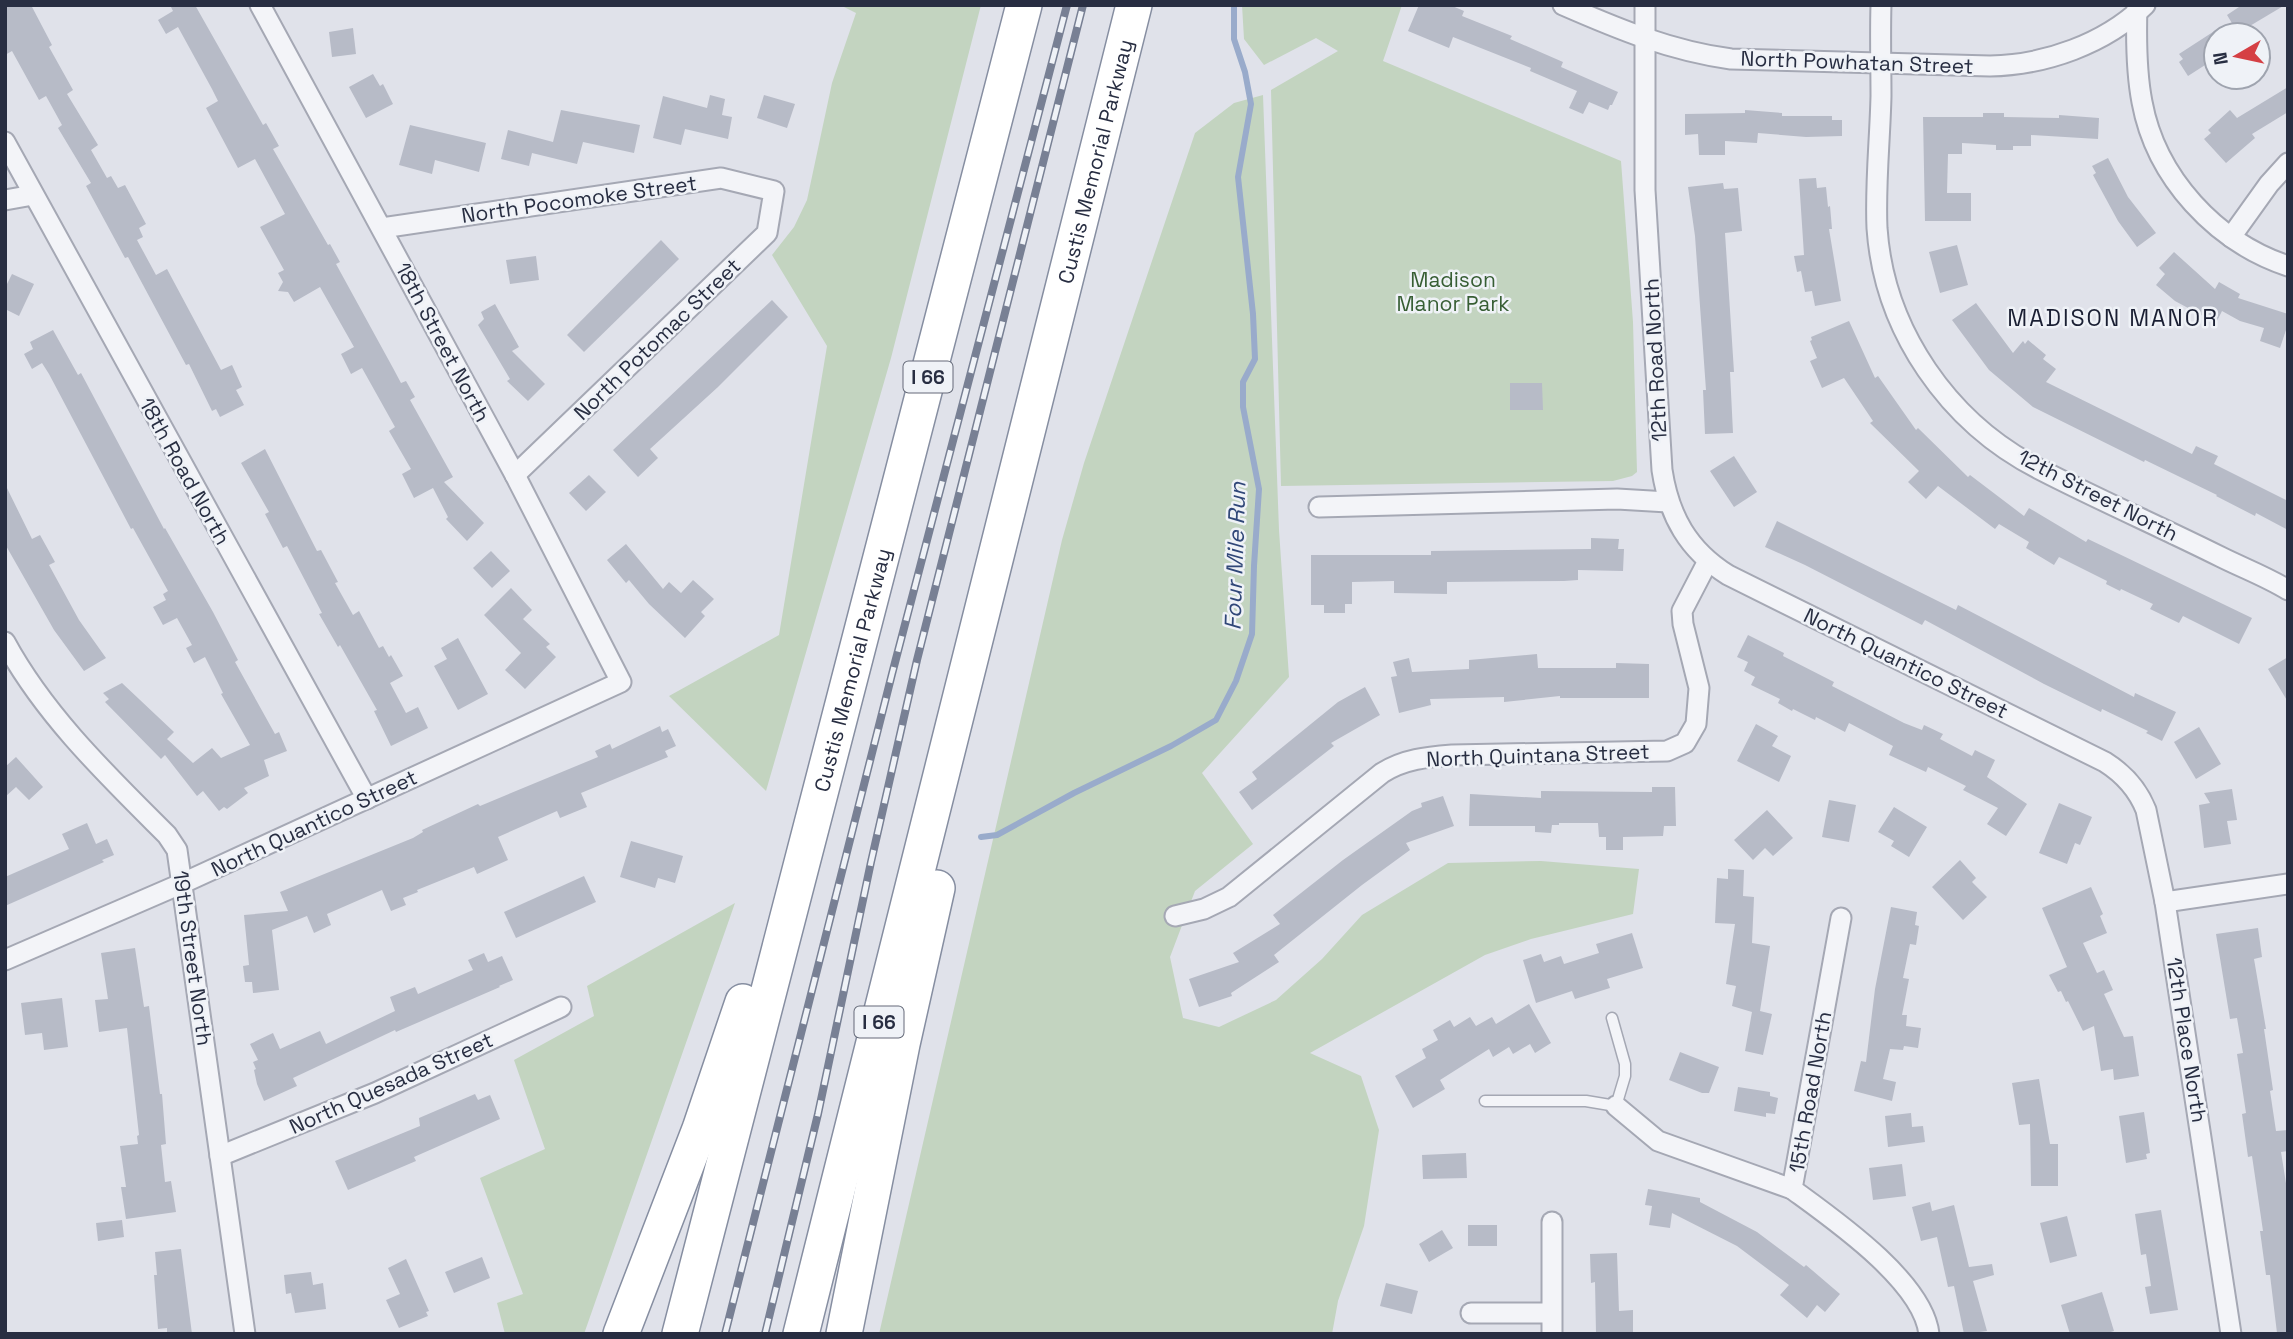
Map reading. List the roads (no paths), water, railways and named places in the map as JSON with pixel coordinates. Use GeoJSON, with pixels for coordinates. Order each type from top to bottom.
{"type":"FeatureCollection","features":[{"type":"Feature","properties":{"kind":"highway","name":"Custis Memorial Parkway"},"geometry":{"type":"LineString","coordinates":[[680,1334],[1024,5]]}},
{"type":"Feature","properties":{"kind":"highway","name":"Custis Memorial Parkway"},"geometry":{"type":"LineString","coordinates":[[801,1334],[1134,5]]}},
{"type":"Feature","properties":{"kind":"highway"},"geometry":{"type":"LineString","coordinates":[[844,1334],[901,1044],[940,876],[957,711]]}},
{"type":"Feature","properties":{"kind":"highway"},"geometry":{"type":"LineString","coordinates":[[621,1334],[701,1129],[730,1044],[784,860],[831,748]]}},
{"type":"Feature","properties":{"kind":"street","name":"18th Street North"},"geometry":{"type":"LineString","coordinates":[[260,5],[515,475],[621,682]]}},
{"type":"Feature","properties":{"kind":"street","name":"North Powhatan Street"},"geometry":{"type":"LineString","coordinates":[[1563,5],[1644,39],[1697,55],[1731,59],[1984,66],[2022,64],[2052,56],[2104,36],[2139,8]]}},
{"type":"Feature","properties":{"kind":"street","name":"12th Road North"},"geometry":{"type":"LineString","coordinates":[[1645,5],[1645,190],[1662,470],[1668,502],[1684,535],[1708,561]]}},
{"type":"Feature","properties":{"kind":"street","name":"12th Street North"},"geometry":{"type":"LineString","coordinates":[[1881,5],[1877,205],[1882,263],[1898,315],[1931,377],[1976,425],[2018,457],[2288,590]]}},
{"type":"Feature","properties":{"kind":"street"},"geometry":{"type":"LineString","coordinates":[[2139,8],[2139,88],[2146,122],[2157,150],[2186,195],[2204,214],[2231,237],[2260,255],[2288,266]]}},
{"type":"Feature","properties":{"kind":"street","name":"18th Road North"},"geometry":{"type":"LineString","coordinates":[[5,142],[367,799]]}},
{"type":"Feature","properties":{"kind":"street"},"geometry":{"type":"LineString","coordinates":[[2231,237],[2269,184],[2288,163]]}},
{"type":"Feature","properties":{"kind":"street","name":"North Pocomoke Street"},"geometry":{"type":"LineString","coordinates":[[382,228],[721,178],[775,191]]}},
{"type":"Feature","properties":{"kind":"street","name":"North Potomac Street"},"geometry":{"type":"LineString","coordinates":[[515,475],[767,233],[775,191]]}},
{"type":"Feature","properties":{"kind":"street"},"geometry":{"type":"LineString","coordinates":[[5,200],[33,195]]}},
{"type":"Feature","properties":{"kind":"street"},"geometry":{"type":"LineString","coordinates":[[1319,507],[1626,499],[1668,502]]}},
{"type":"Feature","properties":{"kind":"street","name":"North Quantico Street"},"geometry":{"type":"LineString","coordinates":[[1708,561],[1741,582],[2105,762]]}},
{"type":"Feature","properties":{"kind":"street","name":"North Quintana Street"},"geometry":{"type":"LineString","coordinates":[[1175,916],[1204,909],[1229,897],[1382,773],[1398,764],[1422,757],[1452,755],[1671,750],[1682,746],[1693,731],[1699,692],[1682,611],[1708,561]]}},
{"type":"Feature","properties":{"kind":"street","name":"19th Street North"},"geometry":{"type":"LineString","coordinates":[[5,642],[16,663],[70,734],[173,843],[180,859],[246,1334]]}},
{"type":"Feature","properties":{"kind":"street","name":"North Quantico Street"},"geometry":{"type":"LineString","coordinates":[[5,960],[183,883],[621,682]]}},
{"type":"Feature","properties":{"kind":"street","name":"12th Place North"},"geometry":{"type":"LineString","coordinates":[[2105,762],[2128,781],[2143,803],[2165,902],[2231,1334]]}},
{"type":"Feature","properties":{"kind":"street"},"geometry":{"type":"LineString","coordinates":[[2165,902],[2288,884]]}},
{"type":"Feature","properties":{"kind":"street","name":"15th Road North"},"geometry":{"type":"LineString","coordinates":[[1841,918],[1792,1189],[1849,1231],[1909,1289],[1928,1326],[1928,1334]]}},
{"type":"Feature","properties":{"kind":"street","name":"North Quesada Street"},"geometry":{"type":"LineString","coordinates":[[220,1156],[375,1093],[561,1007]]}},
{"type":"Feature","properties":{"kind":"street"},"geometry":{"type":"LineString","coordinates":[[1616,1105],[1658,1142],[1792,1189]]}},
{"type":"Feature","properties":{"kind":"street"},"geometry":{"type":"LineString","coordinates":[[1552,1222],[1552,1334]]}},
{"type":"Feature","properties":{"kind":"street"},"geometry":{"type":"LineString","coordinates":[[1471,1314],[1551,1313]]}},
{"type":"Feature","properties":{"kind":"lane"},"geometry":{"type":"LineString","coordinates":[[1485,1101],[1586,1101],[1616,1105],[1625,1076],[1625,1064],[1612,1018]]}},
{"type":"Feature","properties":{"kind":"waterway","name":"Four Mile Run"},"geometry":{"type":"LineString","coordinates":[[981,837],[997,835],[1216,720],[1236,681],[1252,634],[1259,489],[1243,407],[1243,382],[1255,359],[1253,314],[1238,177],[1251,104],[1245,72],[1234,39],[1234,5]]}},
{"type":"Feature","properties":{"kind":"railway"},"geometry":{"type":"LineString","coordinates":[[725,1334],[892,674],[1067,5]]}},
{"type":"Feature","properties":{"kind":"railway"},"geometry":{"type":"LineString","coordinates":[[765,1334],[818,1114],[917,660],[1083,5]]}},
{"type":"Feature","properties":{"kind":"district","name":"MADISON MANOR"},"geometry":{"type":"Point","coordinates":[2113,318]}},
{"type":"Feature","properties":{"kind":"park label","name":"Madison Manor Park"},"geometry":{"type":"Point","coordinates":[1453,291]}}]}
